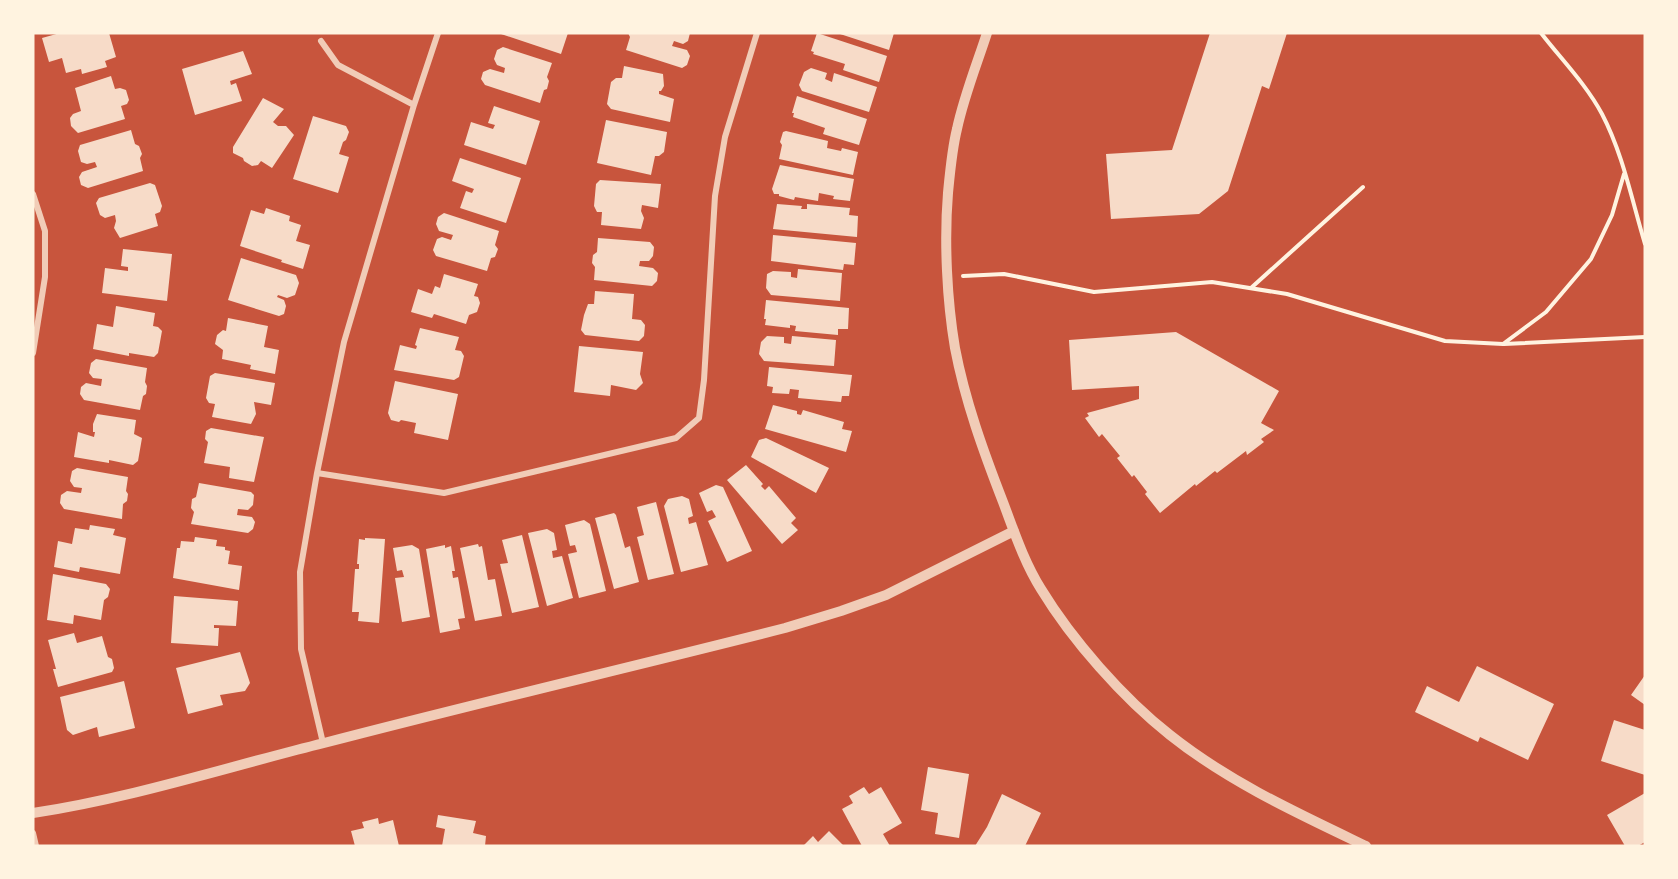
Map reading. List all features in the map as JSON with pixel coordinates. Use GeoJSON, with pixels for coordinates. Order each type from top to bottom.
{"type":"FeatureCollection","features":[{"type":"Feature","properties":{"kind":"street"},"geometry":{"type":"LineString","coordinates":[[323,743],[301,649],[300,572],[317,473],[344,342],[414,105],[438,33]]}},
{"type":"Feature","properties":{"kind":"street"},"geometry":{"type":"LineString","coordinates":[[317,473],[444,493],[676,438],[699,418],[704,380],[716,196],[725,137],[757,33]]}},
{"type":"Feature","properties":{"kind":"street"},"geometry":{"type":"LineString","coordinates":[[987,33],[957,129],[948,195],[948,276],[955,348],[968,401],[1014,531],[1040,588],[1066,626],[1135,704],[1170,735],[1211,764],[1277,803],[1366,846]]}},
{"type":"Feature","properties":{"kind":"street"},"geometry":{"type":"LineString","coordinates":[[321,42],[338,64],[414,105]]}},
{"type":"Feature","properties":{"kind":"street"},"geometry":{"type":"LineString","coordinates":[[33,194],[45,231],[45,277],[33,353]]}},
{"type":"Feature","properties":{"kind":"street"},"geometry":{"type":"LineString","coordinates":[[33,813],[92,803],[172,784],[323,743],[694,651],[842,611],[886,595],[1014,531]]}},
{"type":"Feature","properties":{"kind":"street"},"geometry":{"type":"LineString","coordinates":[[33,833],[36,846]]}},
{"type":"Feature","properties":{"kind":"path"},"geometry":{"type":"LineString","coordinates":[[1541,33],[1601,112],[1615,143],[1645,244]]}},
{"type":"Feature","properties":{"kind":"path"},"geometry":{"type":"LineString","coordinates":[[1503,344],[1546,312],[1591,259],[1612,215],[1624,174]]}},
{"type":"Feature","properties":{"kind":"path"},"geometry":{"type":"LineString","coordinates":[[1251,288],[1363,187]]}},
{"type":"Feature","properties":{"kind":"path"},"geometry":{"type":"LineString","coordinates":[[948,276],[1004,274],[1094,292],[1212,282],[1287,294],[1445,341],[1503,344],[1645,338]]}},
{"type":"Feature","properties":{"kind":"building"},"geometry":{"type":"Polygon","coordinates":[[[60,33],[109,33],[116,57],[105,61],[107,67],[82,74],[81,69],[66,73],[62,58],[49,62],[42,38],[60,33]]]}},
{"type":"Feature","properties":{"kind":"building"},"geometry":{"type":"Polygon","coordinates":[[[498,33],[568,33],[561,54],[498,33]]]}},
{"type":"Feature","properties":{"kind":"building"},"geometry":{"type":"Polygon","coordinates":[[[628,33],[690,33],[688,41],[683,44],[674,41],[672,46],[687,50],[690,56],[687,65],[682,68],[626,50],[630,37],[628,33]]]}},
{"type":"Feature","properties":{"kind":"building"},"geometry":{"type":"Polygon","coordinates":[[[817,33],[887,56],[879,82],[843,70],[845,64],[813,54],[814,52],[811,51],[817,33]]]}},
{"type":"Feature","properties":{"kind":"building"},"geometry":{"type":"Polygon","coordinates":[[[837,33],[894,33],[889,50],[837,33]]]}},
{"type":"Feature","properties":{"kind":"building"},"geometry":{"type":"Polygon","coordinates":[[[1210,33],[1287,33],[1269,89],[1262,86],[1228,191],[1199,214],[1111,219],[1106,154],[1172,150],[1210,33]]]}},
{"type":"Feature","properties":{"kind":"building"},"geometry":{"type":"Polygon","coordinates":[[[503,47],[552,63],[547,77],[549,81],[547,89],[544,90],[540,103],[485,85],[481,79],[483,72],[490,69],[504,73],[505,68],[497,65],[494,59],[497,50],[503,47]]]}},
{"type":"Feature","properties":{"kind":"building"},"geometry":{"type":"Polygon","coordinates":[[[243,51],[252,74],[230,81],[231,85],[236,83],[242,101],[195,115],[182,69],[243,51]]]}},
{"type":"Feature","properties":{"kind":"building"},"geometry":{"type":"Polygon","coordinates":[[[624,66],[663,74],[664,86],[659,94],[674,99],[670,122],[611,109],[607,104],[611,82],[616,78],[622,78],[624,66]]]}},
{"type":"Feature","properties":{"kind":"building"},"geometry":{"type":"Polygon","coordinates":[[[811,68],[827,73],[825,79],[832,82],[834,73],[877,87],[869,112],[802,91],[799,85],[804,72],[811,68]]]}},
{"type":"Feature","properties":{"kind":"building"},"geometry":{"type":"Polygon","coordinates":[[[111,76],[115,89],[126,90],[129,100],[127,104],[121,106],[125,119],[78,133],[71,126],[70,118],[81,111],[75,88],[111,76]]]}},
{"type":"Feature","properties":{"kind":"building"},"geometry":{"type":"Polygon","coordinates":[[[797,96],[867,119],[859,145],[823,134],[825,128],[793,117],[797,96]]]}},
{"type":"Feature","properties":{"kind":"building"},"geometry":{"type":"Polygon","coordinates":[[[263,98],[284,109],[273,122],[278,126],[286,126],[294,135],[272,168],[261,161],[258,165],[252,166],[233,153],[233,147],[263,98]]]}},
{"type":"Feature","properties":{"kind":"building"},"geometry":{"type":"Polygon","coordinates":[[[494,106],[540,121],[526,165],[464,145],[471,122],[493,129],[495,125],[488,123],[494,106]]]}},
{"type":"Feature","properties":{"kind":"building"},"geometry":{"type":"Polygon","coordinates":[[[313,116],[346,126],[349,132],[339,154],[349,157],[338,193],[293,179],[313,116]]]}},
{"type":"Feature","properties":{"kind":"building"},"geometry":{"type":"Polygon","coordinates":[[[606,120],[667,132],[664,152],[655,156],[651,175],[597,163],[606,120]]]}},
{"type":"Feature","properties":{"kind":"building"},"geometry":{"type":"Polygon","coordinates":[[[131,130],[135,144],[139,146],[142,154],[140,158],[143,171],[88,188],[81,185],[79,177],[82,172],[97,167],[95,162],[87,164],[81,162],[78,151],[80,145],[131,130]]]}},
{"type":"Feature","properties":{"kind":"building"},"geometry":{"type":"Polygon","coordinates":[[[783,132],[828,141],[827,148],[841,151],[842,148],[858,152],[853,175],[779,159],[782,145],[780,142],[783,132]]]}},
{"type":"Feature","properties":{"kind":"building"},"geometry":{"type":"Polygon","coordinates":[[[460,158],[521,178],[506,223],[460,208],[466,191],[472,193],[474,189],[452,181],[460,158]]]}},
{"type":"Feature","properties":{"kind":"building"},"geometry":{"type":"Polygon","coordinates":[[[780,165],[854,179],[850,201],[833,199],[834,196],[819,193],[818,201],[795,197],[794,200],[774,194],[772,189],[780,165]]]}},
{"type":"Feature","properties":{"kind":"building"},"geometry":{"type":"Polygon","coordinates":[[[600,180],[661,184],[658,208],[642,205],[641,211],[644,218],[641,229],[601,225],[602,212],[597,212],[594,206],[596,184],[600,180]]]}},
{"type":"Feature","properties":{"kind":"building"},"geometry":{"type":"Polygon","coordinates":[[[150,183],[155,185],[162,206],[160,212],[155,214],[158,226],[120,238],[114,228],[115,215],[105,218],[100,215],[96,203],[99,198],[150,183]]]}},
{"type":"Feature","properties":{"kind":"building"},"geometry":{"type":"Polygon","coordinates":[[[777,204],[802,206],[801,209],[807,209],[807,204],[850,208],[849,215],[858,216],[857,237],[773,229],[777,204]]]}},
{"type":"Feature","properties":{"kind":"building"},"geometry":{"type":"Polygon","coordinates":[[[266,208],[290,216],[289,221],[301,225],[296,241],[310,245],[303,269],[240,246],[251,210],[264,214],[266,208]]]}},
{"type":"Feature","properties":{"kind":"building"},"geometry":{"type":"Polygon","coordinates":[[[444,213],[499,231],[495,245],[498,249],[495,257],[491,258],[487,271],[436,256],[433,250],[437,239],[442,237],[451,240],[453,235],[439,231],[436,224],[438,217],[444,213]]]}},
{"type":"Feature","properties":{"kind":"building"},"geometry":{"type":"Polygon","coordinates":[[[773,235],[856,243],[854,265],[844,264],[843,270],[771,261],[773,235]]]}},
{"type":"Feature","properties":{"kind":"building"},"geometry":{"type":"Polygon","coordinates":[[[598,238],[650,242],[654,247],[653,256],[649,261],[640,261],[639,266],[653,268],[658,273],[657,281],[652,286],[594,280],[595,267],[592,263],[593,255],[597,252],[598,238]]]}},
{"type":"Feature","properties":{"kind":"building"},"geometry":{"type":"Polygon","coordinates":[[[123,249],[172,254],[167,301],[102,293],[105,268],[128,271],[128,267],[121,266],[123,249]]]}},
{"type":"Feature","properties":{"kind":"building"},"geometry":{"type":"Polygon","coordinates":[[[241,258],[296,275],[299,283],[295,295],[287,298],[278,295],[277,297],[284,300],[286,306],[284,314],[279,316],[228,300],[241,258]]]}},
{"type":"Feature","properties":{"kind":"building"},"geometry":{"type":"Polygon","coordinates":[[[798,269],[842,273],[840,301],[771,295],[766,288],[767,274],[773,271],[791,272],[791,277],[797,278],[798,269]]]}},
{"type":"Feature","properties":{"kind":"building"},"geometry":{"type":"Polygon","coordinates":[[[444,274],[478,284],[474,296],[478,297],[480,303],[477,312],[469,315],[466,324],[434,314],[432,318],[411,312],[418,289],[432,294],[435,286],[440,288],[444,274]]]}},
{"type":"Feature","properties":{"kind":"building"},"geometry":{"type":"Polygon","coordinates":[[[595,291],[634,294],[632,319],[641,320],[645,325],[644,336],[639,341],[585,335],[581,330],[584,315],[588,304],[594,304],[595,291]]]}},
{"type":"Feature","properties":{"kind":"building"},"geometry":{"type":"Polygon","coordinates":[[[766,300],[849,308],[848,329],[838,329],[838,335],[795,331],[796,326],[790,325],[790,328],[765,325],[766,300]]]}},
{"type":"Feature","properties":{"kind":"building"},"geometry":{"type":"Polygon","coordinates":[[[116,306],[155,313],[153,326],[162,331],[158,353],[154,357],[129,353],[129,356],[93,349],[97,324],[113,327],[116,306]]]}},
{"type":"Feature","properties":{"kind":"building"},"geometry":{"type":"Polygon","coordinates":[[[228,318],[268,326],[264,347],[279,350],[275,374],[250,369],[251,365],[222,359],[223,350],[215,344],[217,335],[223,330],[226,331],[228,318]]]}},
{"type":"Feature","properties":{"kind":"building"},"geometry":{"type":"Polygon","coordinates":[[[420,328],[459,337],[455,350],[461,351],[464,356],[459,377],[454,380],[394,370],[400,345],[416,349],[420,328]]]}},
{"type":"Feature","properties":{"kind":"building"},"geometry":{"type":"Polygon","coordinates":[[[1176,332],[1279,391],[1261,423],[1274,430],[1261,439],[1264,442],[1247,455],[1246,451],[1217,473],[1215,471],[1196,486],[1195,484],[1160,513],[1134,475],[1132,477],[1117,458],[1120,456],[1102,434],[1099,437],[1085,418],[1089,416],[1087,413],[1139,399],[1139,386],[1072,390],[1069,340],[1176,332]]]}},
{"type":"Feature","properties":{"kind":"building"},"geometry":{"type":"Polygon","coordinates":[[[767,336],[784,337],[784,343],[791,344],[792,336],[836,340],[834,366],[764,361],[759,354],[761,342],[767,336]]]}},
{"type":"Feature","properties":{"kind":"building"},"geometry":{"type":"Polygon","coordinates":[[[579,346],[643,352],[640,374],[643,383],[636,390],[611,385],[610,396],[574,392],[579,346]]]}},
{"type":"Feature","properties":{"kind":"building"},"geometry":{"type":"Polygon","coordinates":[[[96,359],[147,368],[146,394],[143,396],[140,410],[84,400],[80,394],[81,387],[86,383],[101,386],[102,379],[93,378],[89,373],[91,363],[96,359]]]}},
{"type":"Feature","properties":{"kind":"building"},"geometry":{"type":"Polygon","coordinates":[[[769,367],[852,375],[849,396],[842,396],[841,402],[798,398],[799,390],[790,389],[789,394],[772,393],[773,387],[767,386],[769,367]]]}},
{"type":"Feature","properties":{"kind":"building"},"geometry":{"type":"Polygon","coordinates":[[[215,373],[275,383],[271,405],[254,402],[256,414],[251,424],[212,417],[215,404],[209,403],[206,398],[210,376],[215,373]]]}},
{"type":"Feature","properties":{"kind":"building"},"geometry":{"type":"Polygon","coordinates":[[[395,381],[458,394],[448,440],[414,433],[416,423],[391,420],[388,413],[395,381]]]}},
{"type":"Feature","properties":{"kind":"building"},"geometry":{"type":"Polygon","coordinates":[[[773,405],[797,411],[797,414],[801,415],[803,410],[844,422],[842,429],[852,431],[846,452],[765,429],[773,405]]]}},
{"type":"Feature","properties":{"kind":"building"},"geometry":{"type":"Polygon","coordinates":[[[97,414],[136,420],[134,434],[142,438],[138,461],[133,465],[74,457],[78,432],[94,437],[93,424],[97,414]]]}},
{"type":"Feature","properties":{"kind":"building"},"geometry":{"type":"Polygon","coordinates":[[[211,428],[264,437],[254,482],[229,478],[230,467],[204,463],[208,442],[205,439],[206,431],[211,428]]]}},
{"type":"Feature","properties":{"kind":"building"},"geometry":{"type":"Polygon","coordinates":[[[766,438],[829,468],[816,493],[751,457],[759,440],[766,438]]]}},
{"type":"Feature","properties":{"kind":"building"},"geometry":{"type":"Polygon","coordinates":[[[746,465],[763,484],[761,486],[765,490],[769,486],[796,518],[791,523],[798,530],[782,544],[727,480],[746,465]]]}},
{"type":"Feature","properties":{"kind":"building"},"geometry":{"type":"Polygon","coordinates":[[[77,468],[128,477],[127,501],[123,504],[122,519],[64,509],[60,503],[61,495],[67,491],[81,493],[82,488],[74,487],[70,481],[72,471],[77,468]]]}},
{"type":"Feature","properties":{"kind":"building"},"geometry":{"type":"Polygon","coordinates":[[[199,483],[251,492],[254,495],[253,505],[248,510],[238,509],[237,515],[252,517],[255,522],[253,529],[248,533],[191,524],[194,512],[191,508],[192,499],[196,497],[199,483]]]}},
{"type":"Feature","properties":{"kind":"building"},"geometry":{"type":"Polygon","coordinates":[[[716,485],[723,487],[752,551],[727,562],[708,521],[716,517],[712,510],[707,512],[699,493],[716,485]]]}},
{"type":"Feature","properties":{"kind":"building"},"geometry":{"type":"Polygon","coordinates":[[[682,496],[689,499],[693,516],[688,518],[689,524],[696,522],[708,565],[681,572],[664,506],[668,499],[682,496]]]}},
{"type":"Feature","properties":{"kind":"building"},"geometry":{"type":"Polygon","coordinates":[[[656,502],[674,574],[648,580],[637,537],[644,535],[637,507],[656,502]]]}},
{"type":"Feature","properties":{"kind":"building"},"geometry":{"type":"Polygon","coordinates":[[[614,513],[625,548],[630,546],[639,582],[614,589],[595,518],[614,513]]]}},
{"type":"Feature","properties":{"kind":"building"},"geometry":{"type":"Polygon","coordinates":[[[584,520],[590,524],[606,591],[579,598],[568,554],[577,552],[575,545],[570,546],[565,525],[584,520]]]}},
{"type":"Feature","properties":{"kind":"building"},"geometry":{"type":"Polygon","coordinates":[[[90,525],[115,529],[113,535],[126,538],[120,574],[80,567],[79,572],[54,567],[58,541],[72,544],[75,528],[89,530],[90,525]]]}},
{"type":"Feature","properties":{"kind":"building"},"geometry":{"type":"Polygon","coordinates":[[[547,529],[554,533],[557,550],[552,551],[553,558],[562,556],[573,598],[547,606],[528,533],[547,529]]]}},
{"type":"Feature","properties":{"kind":"building"},"geometry":{"type":"Polygon","coordinates":[[[522,535],[539,607],[512,613],[500,564],[508,563],[502,540],[522,535]]]}},
{"type":"Feature","properties":{"kind":"building"},"geometry":{"type":"Polygon","coordinates":[[[195,537],[217,540],[216,546],[225,547],[225,550],[230,551],[228,564],[242,566],[239,590],[173,578],[177,548],[180,548],[181,541],[194,542],[195,537]]]}},
{"type":"Feature","properties":{"kind":"building"},"geometry":{"type":"Polygon","coordinates":[[[365,538],[385,539],[379,623],[358,621],[359,612],[352,612],[355,569],[359,569],[359,564],[357,564],[359,539],[365,540],[365,538]]]}},
{"type":"Feature","properties":{"kind":"building"},"geometry":{"type":"Polygon","coordinates":[[[478,544],[479,547],[482,546],[488,580],[495,579],[502,616],[475,621],[460,548],[478,544]]]}},
{"type":"Feature","properties":{"kind":"building"},"geometry":{"type":"Polygon","coordinates":[[[412,545],[419,549],[430,617],[402,622],[395,578],[404,577],[402,570],[397,571],[393,548],[412,545]]]}},
{"type":"Feature","properties":{"kind":"building"},"geometry":{"type":"Polygon","coordinates":[[[445,545],[445,548],[451,546],[455,571],[452,571],[453,578],[458,577],[465,618],[458,619],[460,629],[440,633],[426,549],[445,545]]]}},
{"type":"Feature","properties":{"kind":"building"},"geometry":{"type":"Polygon","coordinates":[[[53,574],[106,584],[110,589],[108,597],[104,600],[101,620],[74,615],[73,624],[47,620],[53,574]]]}},
{"type":"Feature","properties":{"kind":"building"},"geometry":{"type":"Polygon","coordinates":[[[174,596],[238,601],[236,626],[214,625],[214,628],[219,628],[218,646],[171,643],[174,596]]]}},
{"type":"Feature","properties":{"kind":"building"},"geometry":{"type":"Polygon","coordinates":[[[74,633],[77,643],[102,636],[114,668],[112,672],[58,687],[48,640],[74,633]]]}},
{"type":"Feature","properties":{"kind":"building"},"geometry":{"type":"Polygon","coordinates":[[[240,652],[250,683],[245,691],[220,695],[223,705],[188,714],[176,668],[240,652]]]}},
{"type":"Feature","properties":{"kind":"building"},"geometry":{"type":"Polygon","coordinates":[[[1477,666],[1554,704],[1528,760],[1480,737],[1478,742],[1415,712],[1427,686],[1459,702],[1477,666]]]}},
{"type":"Feature","properties":{"kind":"building"},"geometry":{"type":"Polygon","coordinates":[[[1645,675],[1645,705],[1631,695],[1645,675]]]}},
{"type":"Feature","properties":{"kind":"building"},"geometry":{"type":"Polygon","coordinates":[[[124,681],[135,728],[99,737],[97,727],[73,735],[67,730],[60,697],[124,681]]]}},
{"type":"Feature","properties":{"kind":"building"},"geometry":{"type":"Polygon","coordinates":[[[1614,720],[1645,730],[1645,775],[1601,761],[1614,720]]]}},
{"type":"Feature","properties":{"kind":"building"},"geometry":{"type":"Polygon","coordinates":[[[928,767],[969,774],[959,838],[935,834],[938,813],[921,810],[928,767]]]}},
{"type":"Feature","properties":{"kind":"building"},"geometry":{"type":"Polygon","coordinates":[[[864,787],[869,794],[881,787],[902,823],[883,834],[890,846],[862,846],[842,809],[853,803],[849,796],[864,787]]]}},
{"type":"Feature","properties":{"kind":"building"},"geometry":{"type":"Polygon","coordinates":[[[1645,793],[1645,842],[1638,846],[1625,846],[1607,815],[1645,793]]]}},
{"type":"Feature","properties":{"kind":"building"},"geometry":{"type":"Polygon","coordinates":[[[1002,794],[1041,813],[1025,846],[975,846],[987,827],[1002,794]]]}},
{"type":"Feature","properties":{"kind":"building"},"geometry":{"type":"Polygon","coordinates":[[[438,815],[476,821],[473,833],[486,836],[485,846],[442,846],[445,829],[436,827],[438,815]]]}},
{"type":"Feature","properties":{"kind":"building"},"geometry":{"type":"Polygon","coordinates":[[[378,818],[379,824],[393,820],[399,846],[355,846],[351,831],[364,828],[362,822],[378,818]]]}},
{"type":"Feature","properties":{"kind":"building"},"geometry":{"type":"Polygon","coordinates":[[[829,831],[844,846],[803,846],[813,836],[818,842],[829,831]]]}}]}
